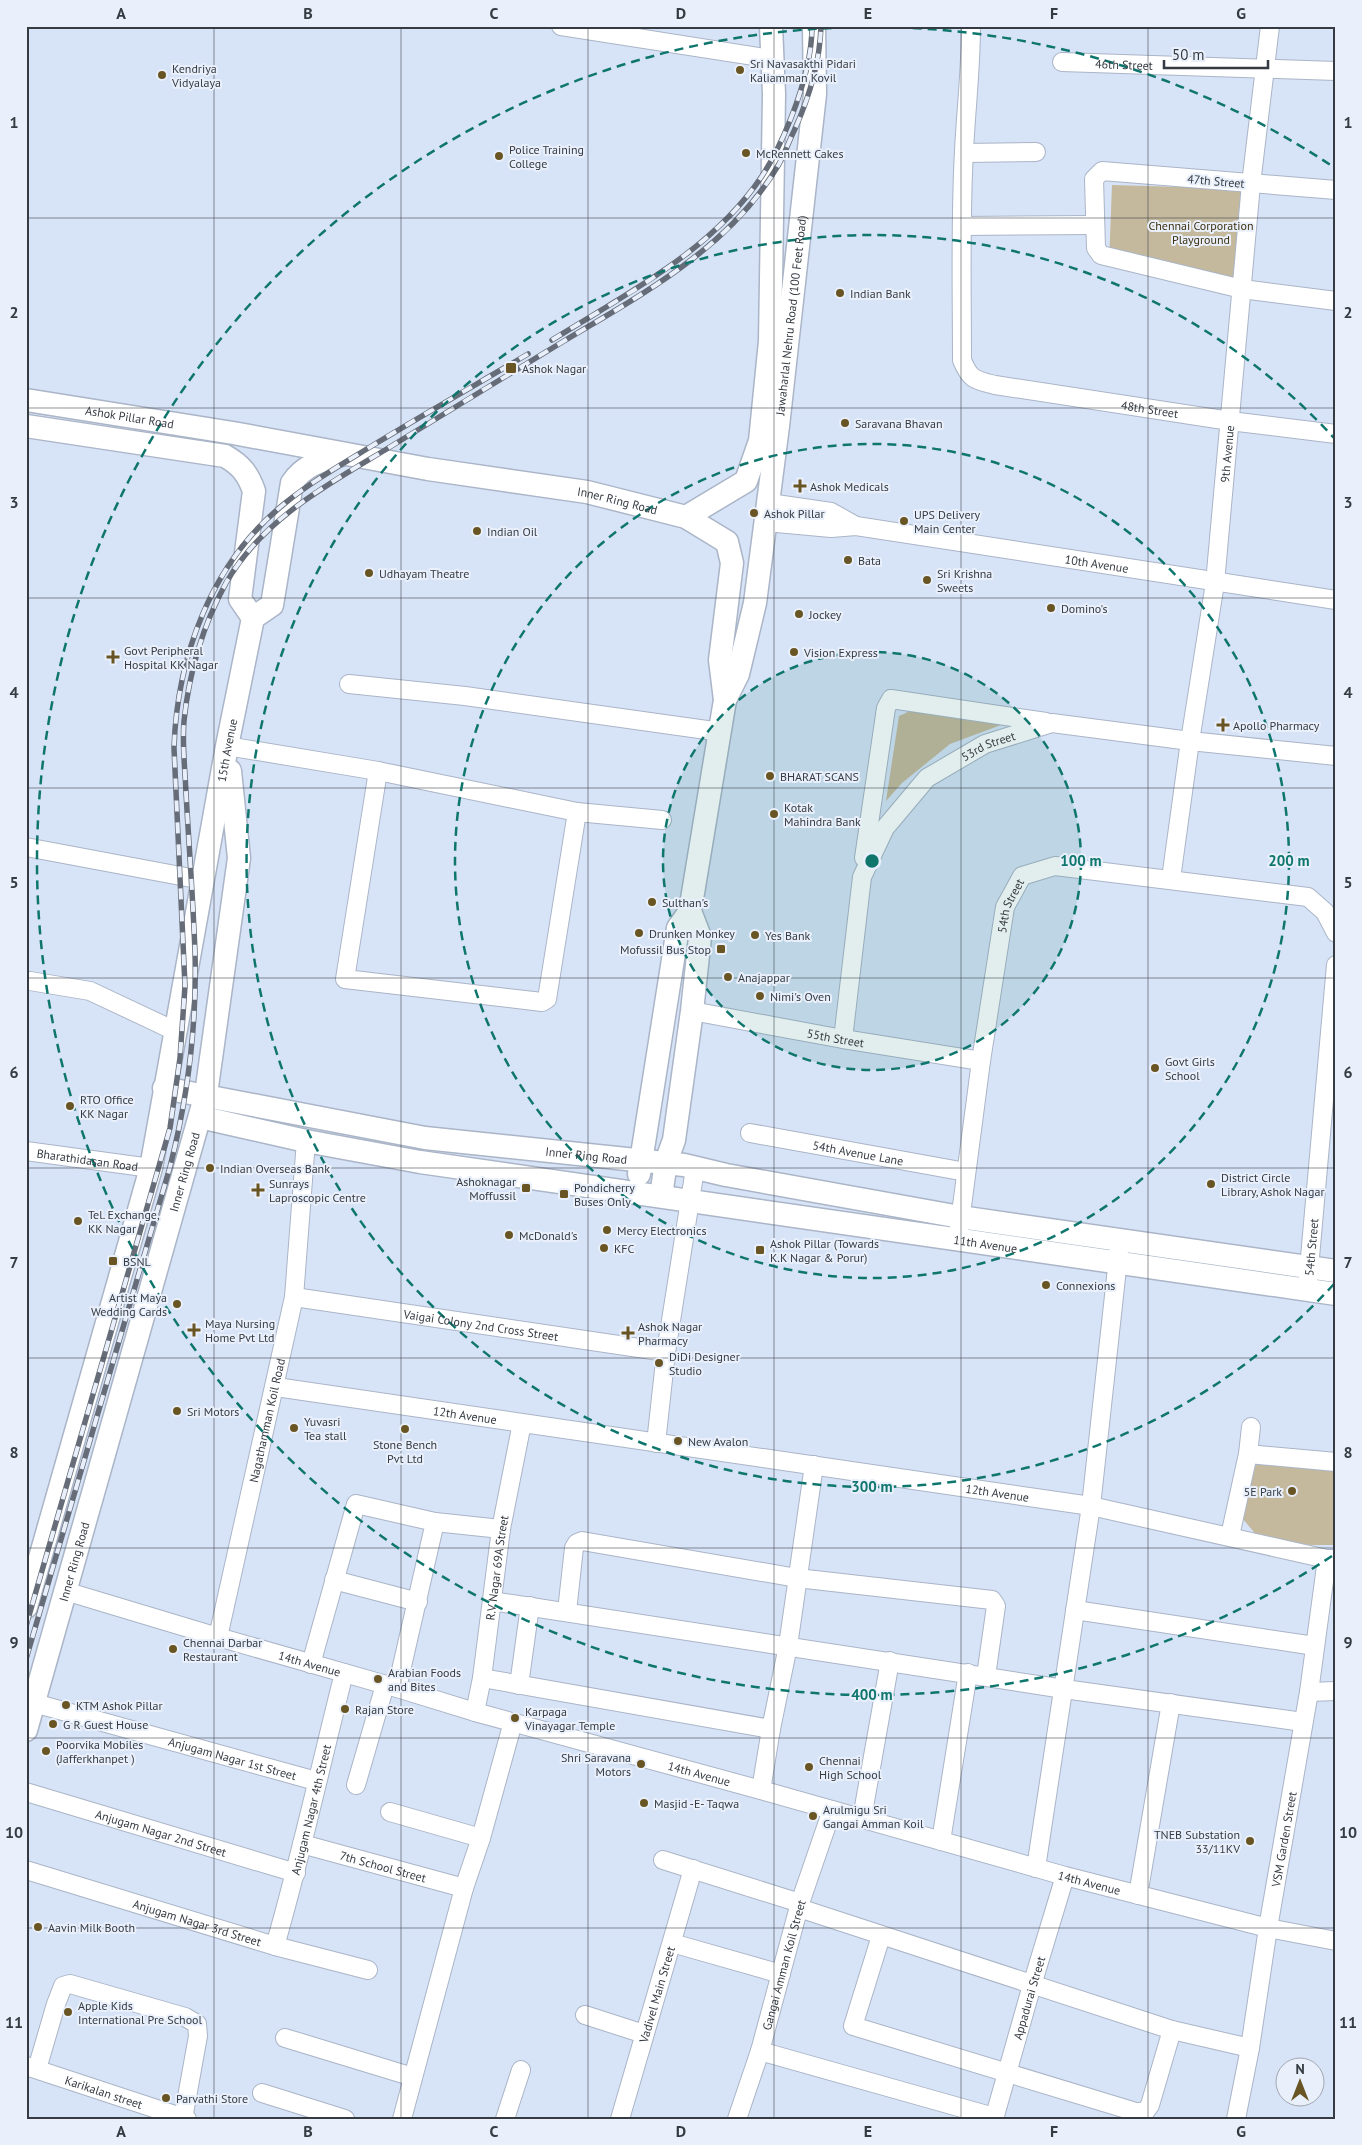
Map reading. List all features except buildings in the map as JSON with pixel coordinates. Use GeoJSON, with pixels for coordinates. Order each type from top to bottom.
{"type":"FeatureCollection","features":[{"type":"Feature","properties":{"kind":"main road","name":"Jawaharlal Nehru Road (100 Feet Road)"},"geometry":{"type":"LineString","coordinates":[[686,517],[746,481],[760,442],[770,341],[774,94],[770,26]]}},
{"type":"Feature","properties":{"kind":"main road","name":"Jawaharlal Nehru Road (100 Feet Road)"},"geometry":{"type":"LineString","coordinates":[[755,603],[768,512],[815,94],[814,26]]}},
{"type":"Feature","properties":{"kind":"main road","name":"Ashok Pillar Road"},"geometry":{"type":"LineString","coordinates":[[26,400],[233,433],[344,454]]}},
{"type":"Feature","properties":{"kind":"main road"},"geometry":{"type":"LineString","coordinates":[[75,434],[80,409]]}},
{"type":"Feature","properties":{"kind":"main road","name":"Ashok Pillar Road"},"geometry":{"type":"LineString","coordinates":[[26,426],[225,456],[238,463],[244,470],[254,491],[240,599],[253,618]]}},
{"type":"Feature","properties":{"kind":"main road","name":"Inner Ring Road"},"geometry":{"type":"LineString","coordinates":[[344,454],[428,469],[587,492],[686,517],[727,542],[732,563],[720,660],[725,700],[690,911]]}},
{"type":"Feature","properties":{"kind":"main road"},"geometry":{"type":"LineString","coordinates":[[253,618],[272,605],[292,484],[297,475],[313,464],[344,454]]}},
{"type":"Feature","properties":{"kind":"main road","name":"Inner Ring Road"},"geometry":{"type":"LineString","coordinates":[[725,700],[738,674],[755,603]]}},
{"type":"Feature","properties":{"kind":"main road","name":"15th Avenue"},"geometry":{"type":"LineString","coordinates":[[164,1088],[227,746],[253,618]]}},
{"type":"Feature","properties":{"kind":"main road"},"geometry":{"type":"LineString","coordinates":[[26,1607],[30,1579],[150,1168],[164,1088],[206,1094],[239,858],[227,746]]}},
{"type":"Feature","properties":{"kind":"main road"},"geometry":{"type":"LineString","coordinates":[[661,1196],[682,1165],[674,1140],[700,937],[690,911]]}},
{"type":"Feature","properties":{"kind":"main road"},"geometry":{"type":"LineString","coordinates":[[640,1160],[678,928],[690,911]]}},
{"type":"Feature","properties":{"kind":"main road","name":"Inner Ring Road"},"geometry":{"type":"LineString","coordinates":[[26,1730],[206,1094],[425,1138],[682,1165]]}},
{"type":"Feature","properties":{"kind":"main road","name":"11th Avenue"},"geometry":{"type":"LineString","coordinates":[[200,1117],[420,1162],[1336,1294]]}},
{"type":"Feature","properties":{"kind":"main road"},"geometry":{"type":"LineString","coordinates":[[420,1162],[425,1138]]}},
{"type":"Feature","properties":{"kind":"main road","name":"Inner Ring Road"},"geometry":{"type":"LineString","coordinates":[[636,1192],[640,1160]]}},
{"type":"Feature","properties":{"kind":"main road","name":"11th Avenue"},"geometry":{"type":"LineString","coordinates":[[682,1165],[960,1217],[1336,1271]]}},
{"type":"Feature","properties":{"kind":"street"},"geometry":{"type":"LineString","coordinates":[[561,26],[639,32],[772,59]]}},
{"type":"Feature","properties":{"kind":"street"},"geometry":{"type":"LineString","coordinates":[[971,26],[971,62],[964,152],[962,226],[1094,224],[1096,248],[1101,255],[1242,289],[1336,301]]}},
{"type":"Feature","properties":{"kind":"street","name":"9th Avenue"},"geometry":{"type":"LineString","coordinates":[[1171,879],[1190,742],[1216,583],[1251,184],[1270,26]]}},
{"type":"Feature","properties":{"kind":"street","name":"46th Street"},"geometry":{"type":"LineString","coordinates":[[1062,62],[1336,71]]}},
{"type":"Feature","properties":{"kind":"street"},"geometry":{"type":"LineString","coordinates":[[964,152],[1036,152]]}},
{"type":"Feature","properties":{"kind":"street","name":"47th Street"},"geometry":{"type":"LineString","coordinates":[[1094,224],[1094,179],[1102,171],[1336,190]]}},
{"type":"Feature","properties":{"kind":"street","name":"48th Street"},"geometry":{"type":"LineString","coordinates":[[962,226],[962,360],[967,373],[975,380],[995,385],[1230,421],[1336,434]]}},
{"type":"Feature","properties":{"kind":"street","name":"10th Avenue"},"geometry":{"type":"LineString","coordinates":[[768,512],[831,512],[856,526],[1336,600]]}},
{"type":"Feature","properties":{"kind":"street"},"geometry":{"type":"LineString","coordinates":[[348,684],[465,696],[721,732]]}},
{"type":"Feature","properties":{"kind":"street"},"geometry":{"type":"LineString","coordinates":[[862,877],[886,708],[891,700],[1052,723]]}},
{"type":"Feature","properties":{"kind":"street","name":"53rd Street"},"geometry":{"type":"LineString","coordinates":[[843,1039],[862,877],[885,828],[927,778],[985,744],[1052,723],[1190,742],[1336,756]]}},
{"type":"Feature","properties":{"kind":"street"},"geometry":{"type":"LineString","coordinates":[[227,746],[378,771],[577,812],[662,820]]}},
{"type":"Feature","properties":{"kind":"street"},"geometry":{"type":"LineString","coordinates":[[378,771],[345,979],[542,1002],[546,999],[577,812]]}},
{"type":"Feature","properties":{"kind":"street"},"geometry":{"type":"LineString","coordinates":[[26,847],[202,880]]}},
{"type":"Feature","properties":{"kind":"street","name":"54th Street"},"geometry":{"type":"LineString","coordinates":[[958,1239],[981,1061],[1004,907],[1022,876],[1056,866],[1171,879],[1308,898],[1325,912],[1336,933]]}},
{"type":"Feature","properties":{"kind":"street","name":"54th Street"},"geometry":{"type":"LineString","coordinates":[[1307,1290],[1330,1102],[1336,965]]}},
{"type":"Feature","properties":{"kind":"street"},"geometry":{"type":"LineString","coordinates":[[30,981],[90,991],[175,1031]]}},
{"type":"Feature","properties":{"kind":"street","name":"55th Street"},"geometry":{"type":"LineString","coordinates":[[692,1011],[843,1039],[981,1061]]}},
{"type":"Feature","properties":{"kind":"street","name":"54th Avenue Lane"},"geometry":{"type":"LineString","coordinates":[[750,1133],[966,1172]]}},
{"type":"Feature","properties":{"kind":"street","name":"Nagathamman Koil Road"},"geometry":{"type":"LineString","coordinates":[[218,1637],[276,1386],[294,1298],[306,1140]]}},
{"type":"Feature","properties":{"kind":"street","name":"Bharathidasan Road"},"geometry":{"type":"LineString","coordinates":[[26,1151],[150,1168]]}},
{"type":"Feature","properties":{"kind":"street"},"geometry":{"type":"LineString","coordinates":[[656,1443],[666,1352],[690,1200],[682,1165]]}},
{"type":"Feature","properties":{"kind":"street"},"geometry":{"type":"LineString","coordinates":[[1036,1868],[1091,1506],[1120,1240]]}},
{"type":"Feature","properties":{"kind":"street","name":"Vaigai Colony 2nd Cross Street"},"geometry":{"type":"LineString","coordinates":[[294,1298],[666,1352]]}},
{"type":"Feature","properties":{"kind":"street","name":"12th Avenue"},"geometry":{"type":"LineString","coordinates":[[276,1386],[1091,1506],[1332,1559]]}},
{"type":"Feature","properties":{"kind":"street","name":"R.V Nagar 69A Street"},"geometry":{"type":"LineString","coordinates":[[475,1712],[482,1678],[501,1529],[522,1423]]}},
{"type":"Feature","properties":{"kind":"street"},"geometry":{"type":"LineString","coordinates":[[1230,1536],[1248,1454],[1251,1427]]}},
{"type":"Feature","properties":{"kind":"street"},"geometry":{"type":"LineString","coordinates":[[1248,1454],[1336,1462]]}},
{"type":"Feature","properties":{"kind":"street"},"geometry":{"type":"LineString","coordinates":[[761,1790],[788,1646],[814,1465]]}},
{"type":"Feature","properties":{"kind":"street"},"geometry":{"type":"LineString","coordinates":[[310,1664],[356,1504],[435,1522],[501,1529]]}},
{"type":"Feature","properties":{"kind":"street"},"geometry":{"type":"LineString","coordinates":[[356,1785],[418,1602],[435,1522]]}},
{"type":"Feature","properties":{"kind":"street"},"geometry":{"type":"LineString","coordinates":[[567,1611],[574,1548],[579,1541],[797,1578],[995,1602],[986,1676]]}},
{"type":"Feature","properties":{"kind":"street","name":"VSM Garden Street"},"geometry":{"type":"LineString","coordinates":[[1236,2119],[1250,2048],[1315,1646],[1332,1559]]}},
{"type":"Feature","properties":{"kind":"street"},"geometry":{"type":"LineString","coordinates":[[334,1580],[418,1602]]}},
{"type":"Feature","properties":{"kind":"street","name":"14th Avenue"},"geometry":{"type":"LineString","coordinates":[[66,1592],[475,1712],[862,1818],[1065,1876],[1268,1928],[1336,1941]]}},
{"type":"Feature","properties":{"kind":"street"},"geometry":{"type":"LineString","coordinates":[[492,1601],[567,1611],[1064,1689],[1303,1722]]}},
{"type":"Feature","properties":{"kind":"street"},"geometry":{"type":"LineString","coordinates":[[519,1685],[530,1606]]}},
{"type":"Feature","properties":{"kind":"street"},"geometry":{"type":"LineString","coordinates":[[1075,1610],[1315,1646]]}},
{"type":"Feature","properties":{"kind":"street"},"geometry":{"type":"LineString","coordinates":[[862,1818],[890,1661]]}},
{"type":"Feature","properties":{"kind":"street","name":"Anjugam Nagar 4th Street"},"geometry":{"type":"LineString","coordinates":[[276,1946],[296,1873],[316,1781],[344,1673]]}},
{"type":"Feature","properties":{"kind":"street"},"geometry":{"type":"LineString","coordinates":[[941,1841],[968,1673]]}},
{"type":"Feature","properties":{"kind":"street"},"geometry":{"type":"LineString","coordinates":[[482,1678],[771,1729]]}},
{"type":"Feature","properties":{"kind":"street"},"geometry":{"type":"LineString","coordinates":[[1309,1692],[1336,1690]]}},
{"type":"Feature","properties":{"kind":"street","name":"Anjugam Nagar 1st Street"},"geometry":{"type":"LineString","coordinates":[[34,1703],[316,1781]]}},
{"type":"Feature","properties":{"kind":"street"},"geometry":{"type":"LineString","coordinates":[[1138,1895],[1171,1703]]}},
{"type":"Feature","properties":{"kind":"street"},"geometry":{"type":"LineString","coordinates":[[402,2119],[464,1888],[481,1838],[513,1722]]}},
{"type":"Feature","properties":{"kind":"street","name":"Anjugam Nagar 2nd Street"},"geometry":{"type":"LineString","coordinates":[[26,1792],[296,1873]]}},
{"type":"Feature","properties":{"kind":"street","name":"Gangai Amman Koil Street"},"geometry":{"type":"LineString","coordinates":[[737,2119],[760,2051],[799,1906],[832,1810]]}},
{"type":"Feature","properties":{"kind":"street"},"geometry":{"type":"LineString","coordinates":[[390,1812],[481,1838]]}},
{"type":"Feature","properties":{"kind":"street","name":"7th School Street"},"geometry":{"type":"LineString","coordinates":[[302,1844],[464,1888]]}},
{"type":"Feature","properties":{"kind":"street"},"geometry":{"type":"LineString","coordinates":[[663,1860],[881,1936],[1172,2030],[1250,2048]]}},
{"type":"Feature","properties":{"kind":"street","name":"Vadivel Main Street"},"geometry":{"type":"LineString","coordinates":[[620,2119],[693,1869]]}},
{"type":"Feature","properties":{"kind":"street","name":"Anjugam Nagar 3rd Street"},"geometry":{"type":"LineString","coordinates":[[26,1870],[276,1946],[368,1970]]}},
{"type":"Feature","properties":{"kind":"street","name":"Appadurai Street"},"geometry":{"type":"LineString","coordinates":[[994,2118],[1065,1876]]}},
{"type":"Feature","properties":{"kind":"street"},"geometry":{"type":"LineString","coordinates":[[881,1936],[853,2026],[1136,2112],[1145,2112],[1150,2105],[1172,2030]]}},
{"type":"Feature","properties":{"kind":"street"},"geometry":{"type":"LineString","coordinates":[[672,1942],[781,1974]]}},
{"type":"Feature","properties":{"kind":"street"},"geometry":{"type":"LineString","coordinates":[[32,2067],[63,1986],[70,1984],[185,2017],[197,2024],[198,2036],[185,2118]]}},
{"type":"Feature","properties":{"kind":"street"},"geometry":{"type":"LineString","coordinates":[[585,2014],[644,2034]]}},
{"type":"Feature","properties":{"kind":"street"},"geometry":{"type":"LineString","coordinates":[[285,2038],[413,2077]]}},
{"type":"Feature","properties":{"kind":"street"},"geometry":{"type":"LineString","coordinates":[[760,2051],[994,2118]]}},
{"type":"Feature","properties":{"kind":"street","name":"Karikalan street"},"geometry":{"type":"LineString","coordinates":[[32,2067],[185,2118]]}},
{"type":"Feature","properties":{"kind":"street"},"geometry":{"type":"LineString","coordinates":[[505,2119],[521,2070]]}},
{"type":"Feature","properties":{"kind":"street"},"geometry":{"type":"LineString","coordinates":[[262,2092],[346,2119]]}},
{"type":"Feature","properties":{"kind":"green space","name":"Chennai Corporation Playground"},"geometry":{"type":"Polygon","coordinates":[[[1112,185],[1251,189],[1241,283],[1109,264],[1112,185]]]}},
{"type":"Feature","properties":{"kind":"green space"},"geometry":{"type":"Polygon","coordinates":[[[910,711],[1009,722],[950,744],[902,783],[886,801],[899,716],[910,711]]]}},
{"type":"Feature","properties":{"kind":"green space","name":"5E Park"},"geometry":{"type":"Polygon","coordinates":[[[1258,1456],[1336,1464],[1336,1545],[1311,1545],[1259,1538],[1242,1518],[1258,1456]]]}},
{"type":"Feature","properties":{"kind":"railway"},"geometry":{"type":"LineString","coordinates":[[552,340],[666,269],[693,249],[742,203],[762,176],[791,118],[806,73],[812,38],[812,26]]}},
{"type":"Feature","properties":{"kind":"railway"},"geometry":{"type":"LineString","coordinates":[[26,1659],[170,1167],[182,1114],[193,1033],[195,979],[183,739],[184,721],[193,667],[204,632],[218,599],[241,561],[258,541],[296,506],[340,477],[625,305],[684,266],[711,244],[736,220],[759,193],[779,164],[794,131],[813,80],[821,26]]}},
{"type":"Feature","properties":{"kind":"railway"},"geometry":{"type":"LineString","coordinates":[[26,1626],[170,1128],[180,1058],[185,986],[174,748],[182,680],[191,646],[203,614],[218,583],[236,554],[258,528],[284,504],[340,465],[528,354]]}},
{"type":"Feature","properties":{"kind":"place","name":"Sri Navasakthi Pidari Kaliamman Kovil"},"geometry":{"type":"Point","coordinates":[740,70]}},
{"type":"Feature","properties":{"kind":"place","name":"Kendriya Vidyalaya"},"geometry":{"type":"Point","coordinates":[162,75]}},
{"type":"Feature","properties":{"kind":"place","name":"McRennett Cakes"},"geometry":{"type":"Point","coordinates":[746,153]}},
{"type":"Feature","properties":{"kind":"place","name":"Police Training College"},"geometry":{"type":"Point","coordinates":[499,156]}},
{"type":"Feature","properties":{"kind":"place","name":"Indian Bank"},"geometry":{"type":"Point","coordinates":[840,293]}},
{"type":"Feature","properties":{"kind":"place","name":"Ashok Nagar"},"geometry":{"type":"Point","coordinates":[511,368]}},
{"type":"Feature","properties":{"kind":"place","name":"Saravana Bhavan"},"geometry":{"type":"Point","coordinates":[845,423]}},
{"type":"Feature","properties":{"kind":"place","name":"Ashok Medicals"},"geometry":{"type":"Point","coordinates":[800,486]}},
{"type":"Feature","properties":{"kind":"place","name":"Ashok Pillar"},"geometry":{"type":"Point","coordinates":[754,513]}},
{"type":"Feature","properties":{"kind":"place","name":"UPS Delivery Main Center"},"geometry":{"type":"Point","coordinates":[904,521]}},
{"type":"Feature","properties":{"kind":"place","name":"Indian Oil"},"geometry":{"type":"Point","coordinates":[477,531]}},
{"type":"Feature","properties":{"kind":"place","name":"Bata"},"geometry":{"type":"Point","coordinates":[848,560]}},
{"type":"Feature","properties":{"kind":"place","name":"Udhayam Theatre"},"geometry":{"type":"Point","coordinates":[369,573]}},
{"type":"Feature","properties":{"kind":"place","name":"Sri Krishna Sweets"},"geometry":{"type":"Point","coordinates":[927,580]}},
{"type":"Feature","properties":{"kind":"place","name":"Domino's"},"geometry":{"type":"Point","coordinates":[1051,608]}},
{"type":"Feature","properties":{"kind":"place","name":"Jockey"},"geometry":{"type":"Point","coordinates":[799,614]}},
{"type":"Feature","properties":{"kind":"place","name":"Vision Express"},"geometry":{"type":"Point","coordinates":[794,652]}},
{"type":"Feature","properties":{"kind":"place","name":"Govt Peripheral Hospital KK Nagar"},"geometry":{"type":"Point","coordinates":[113,657]}},
{"type":"Feature","properties":{"kind":"place","name":"Apollo Pharmacy"},"geometry":{"type":"Point","coordinates":[1223,725]}},
{"type":"Feature","properties":{"kind":"place","name":"BHARAT SCANS"},"geometry":{"type":"Point","coordinates":[770,776]}},
{"type":"Feature","properties":{"kind":"place","name":"Kotak Mahindra Bank"},"geometry":{"type":"Point","coordinates":[774,814]}},
{"type":"Feature","properties":{"kind":"place","name":"Sulthan's"},"geometry":{"type":"Point","coordinates":[652,902]}},
{"type":"Feature","properties":{"kind":"place","name":"Drunken Monkey"},"geometry":{"type":"Point","coordinates":[639,933]}},
{"type":"Feature","properties":{"kind":"place","name":"Yes Bank"},"geometry":{"type":"Point","coordinates":[755,935]}},
{"type":"Feature","properties":{"kind":"place","name":"Mofussil Bus Stop"},"geometry":{"type":"Point","coordinates":[721,949]}},
{"type":"Feature","properties":{"kind":"place","name":"Anajappar"},"geometry":{"type":"Point","coordinates":[728,977]}},
{"type":"Feature","properties":{"kind":"place","name":"Nimi's Oven"},"geometry":{"type":"Point","coordinates":[760,996]}},
{"type":"Feature","properties":{"kind":"place","name":"Govt Girls School"},"geometry":{"type":"Point","coordinates":[1155,1068]}},
{"type":"Feature","properties":{"kind":"place","name":"RTO Office KK Nagar"},"geometry":{"type":"Point","coordinates":[70,1106]}},
{"type":"Feature","properties":{"kind":"place","name":"Indian Overseas Bank"},"geometry":{"type":"Point","coordinates":[210,1168]}},
{"type":"Feature","properties":{"kind":"place","name":"District Circle Library, Ashok Nagar"},"geometry":{"type":"Point","coordinates":[1211,1184]}},
{"type":"Feature","properties":{"kind":"place","name":"Ashoknagar Moffussil"},"geometry":{"type":"Point","coordinates":[526,1188]}},
{"type":"Feature","properties":{"kind":"place","name":"Sunrays Laproscopic Centre"},"geometry":{"type":"Point","coordinates":[258,1190]}},
{"type":"Feature","properties":{"kind":"place","name":"Pondicherry Buses Only"},"geometry":{"type":"Point","coordinates":[564,1194]}},
{"type":"Feature","properties":{"kind":"place","name":"Tel. Exchange, KK Nagar"},"geometry":{"type":"Point","coordinates":[78,1221]}},
{"type":"Feature","properties":{"kind":"place","name":"Mercy Electronics"},"geometry":{"type":"Point","coordinates":[607,1230]}},
{"type":"Feature","properties":{"kind":"place","name":"McDonald's"},"geometry":{"type":"Point","coordinates":[509,1235]}},
{"type":"Feature","properties":{"kind":"place","name":"KFC"},"geometry":{"type":"Point","coordinates":[604,1248]}},
{"type":"Feature","properties":{"kind":"place","name":"Ashok Pillar (Towards K.K Nagar & Porur)"},"geometry":{"type":"Point","coordinates":[760,1250]}},
{"type":"Feature","properties":{"kind":"place","name":"BSNL"},"geometry":{"type":"Point","coordinates":[113,1261]}},
{"type":"Feature","properties":{"kind":"place","name":"Connexions"},"geometry":{"type":"Point","coordinates":[1046,1285]}},
{"type":"Feature","properties":{"kind":"place","name":"Artist Maya Wedding Cards"},"geometry":{"type":"Point","coordinates":[177,1304]}},
{"type":"Feature","properties":{"kind":"place","name":"Maya Nursing Home Pvt Ltd"},"geometry":{"type":"Point","coordinates":[194,1330]}},
{"type":"Feature","properties":{"kind":"place","name":"Ashok Nagar Pharmacy"},"geometry":{"type":"Point","coordinates":[628,1333]}},
{"type":"Feature","properties":{"kind":"place","name":"DiDi Designer Studio"},"geometry":{"type":"Point","coordinates":[659,1363]}},
{"type":"Feature","properties":{"kind":"place","name":"Sri Motors"},"geometry":{"type":"Point","coordinates":[177,1411]}},
{"type":"Feature","properties":{"kind":"place","name":"Yuvasri Tea stall"},"geometry":{"type":"Point","coordinates":[294,1428]}},
{"type":"Feature","properties":{"kind":"place","name":"Stone Bench Pvt Ltd"},"geometry":{"type":"Point","coordinates":[405,1429]}},
{"type":"Feature","properties":{"kind":"place","name":"New Avalon"},"geometry":{"type":"Point","coordinates":[678,1441]}},
{"type":"Feature","properties":{"kind":"place","name":"5E Park"},"geometry":{"type":"Point","coordinates":[1292,1491]}},
{"type":"Feature","properties":{"kind":"place","name":"Chennai Darbar Restaurant"},"geometry":{"type":"Point","coordinates":[173,1649]}},
{"type":"Feature","properties":{"kind":"place","name":"Arabian Foods and Bites"},"geometry":{"type":"Point","coordinates":[378,1679]}},
{"type":"Feature","properties":{"kind":"place","name":"KTM Ashok Pillar"},"geometry":{"type":"Point","coordinates":[66,1705]}},
{"type":"Feature","properties":{"kind":"place","name":"Rajan Store"},"geometry":{"type":"Point","coordinates":[345,1709]}},
{"type":"Feature","properties":{"kind":"place","name":"Karpaga Vinayagar Temple"},"geometry":{"type":"Point","coordinates":[515,1718]}},
{"type":"Feature","properties":{"kind":"place","name":"G R Guest House"},"geometry":{"type":"Point","coordinates":[53,1724]}},
{"type":"Feature","properties":{"kind":"place","name":"Poorvika Mobiles (Jafferkhanpet )"},"geometry":{"type":"Point","coordinates":[46,1751]}},
{"type":"Feature","properties":{"kind":"place","name":"Shri Saravana Motors"},"geometry":{"type":"Point","coordinates":[641,1764]}},
{"type":"Feature","properties":{"kind":"place","name":"Chennai High School"},"geometry":{"type":"Point","coordinates":[809,1767]}},
{"type":"Feature","properties":{"kind":"place","name":"Masjid -E- Taqwa"},"geometry":{"type":"Point","coordinates":[644,1803]}},
{"type":"Feature","properties":{"kind":"place","name":"Arulmigu Sri Gangai Amman Koil"},"geometry":{"type":"Point","coordinates":[813,1816]}},
{"type":"Feature","properties":{"kind":"place","name":"TNEB Substation 33/11KV"},"geometry":{"type":"Point","coordinates":[1250,1841]}},
{"type":"Feature","properties":{"kind":"place","name":"Aavin Milk Booth"},"geometry":{"type":"Point","coordinates":[38,1927]}},
{"type":"Feature","properties":{"kind":"place","name":"Apple Kids International Pre School"},"geometry":{"type":"Point","coordinates":[68,2012]}},
{"type":"Feature","properties":{"kind":"place","name":"Parvathi Store"},"geometry":{"type":"Point","coordinates":[166,2098]}}]}
